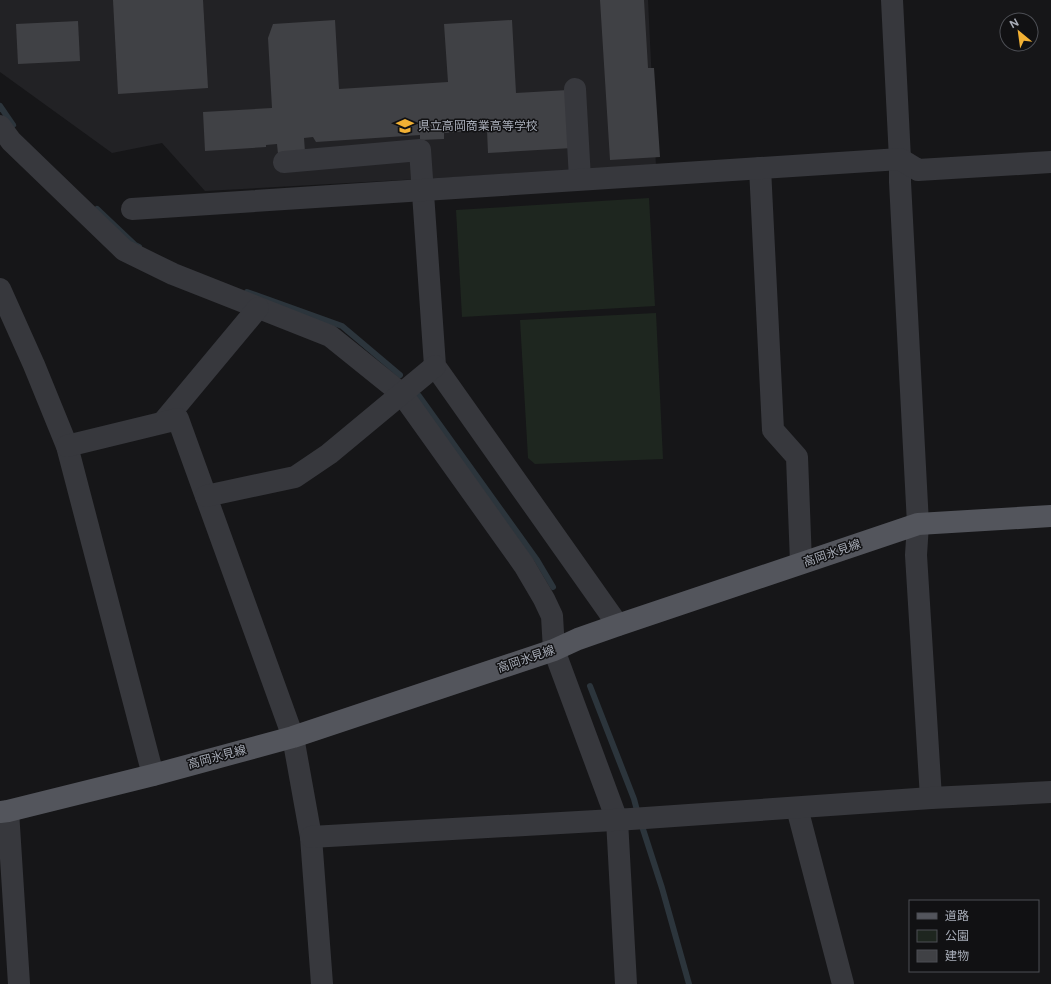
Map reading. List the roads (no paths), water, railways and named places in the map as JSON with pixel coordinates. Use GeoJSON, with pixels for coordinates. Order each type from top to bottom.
{"type":"FeatureCollection","features":[{"type":"Feature","properties":{"kind":"main road","name":"高岡氷見線"},"geometry":{"type":"LineString","coordinates":[[4,812],[153,775],[293,737],[554,650],[578,639],[618,625],[918,524],[1051,516]]}},
{"type":"Feature","properties":{"kind":"street"},"geometry":{"type":"LineString","coordinates":[[892,0],[918,524],[916,555],[931,798]]}},
{"type":"Feature","properties":{"kind":"street"},"geometry":{"type":"LineString","coordinates":[[575,89],[580,179]]}},
{"type":"Feature","properties":{"kind":"street"},"geometry":{"type":"LineString","coordinates":[[0,126],[11,141],[124,250],[173,274],[330,336],[402,394],[524,565],[552,616],[554,650],[624,820],[626,984]]}},
{"type":"Feature","properties":{"kind":"street"},"geometry":{"type":"LineString","coordinates":[[284,162],[420,150],[435,366],[618,625]]}},
{"type":"Feature","properties":{"kind":"street"},"geometry":{"type":"LineString","coordinates":[[132,209],[900,159],[918,170],[1051,162]]}},
{"type":"Feature","properties":{"kind":"street"},"geometry":{"type":"LineString","coordinates":[[760,168],[773,430],[797,457],[801,564]]}},
{"type":"Feature","properties":{"kind":"street"},"geometry":{"type":"LineString","coordinates":[[0,289],[34,365],[67,446],[153,775]]}},
{"type":"Feature","properties":{"kind":"street"},"geometry":{"type":"LineString","coordinates":[[163,422],[258,308]]}},
{"type":"Feature","properties":{"kind":"street"},"geometry":{"type":"LineString","coordinates":[[206,496],[295,477],[329,454],[435,366]]}},
{"type":"Feature","properties":{"kind":"street"},"geometry":{"type":"LineString","coordinates":[[67,446],[178,419],[293,737],[312,836],[322,984]]}},
{"type":"Feature","properties":{"kind":"street"},"geometry":{"type":"LineString","coordinates":[[312,836],[624,820],[931,798],[1051,792]]}},
{"type":"Feature","properties":{"kind":"street"},"geometry":{"type":"LineString","coordinates":[[796,808],[843,984]]}},
{"type":"Feature","properties":{"kind":"street"},"geometry":{"type":"LineString","coordinates":[[4,812],[20,984]]}},
{"type":"Feature","properties":{"kind":"waterway"},"geometry":{"type":"LineString","coordinates":[[0,106],[13,125]]}},
{"type":"Feature","properties":{"kind":"waterway"},"geometry":{"type":"LineString","coordinates":[[97,209],[135,245],[139,247]]}},
{"type":"Feature","properties":{"kind":"waterway"},"geometry":{"type":"LineString","coordinates":[[247,292],[342,326],[400,375]]}},
{"type":"Feature","properties":{"kind":"waterway"},"geometry":{"type":"LineString","coordinates":[[419,396],[537,560],[553,587]]}},
{"type":"Feature","properties":{"kind":"waterway"},"geometry":{"type":"LineString","coordinates":[[590,686],[634,799],[638,814]]}},
{"type":"Feature","properties":{"kind":"waterway"},"geometry":{"type":"LineString","coordinates":[[641,823],[662,888],[689,984]]}},
{"type":"Feature","properties":{"kind":"place","name":"県立高岡商業高等学校"},"geometry":{"type":"Point","coordinates":[405,126]}}]}
